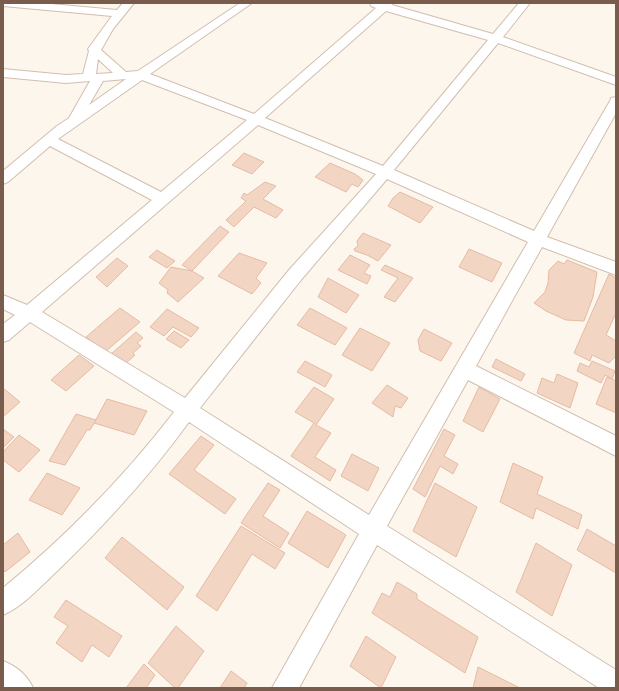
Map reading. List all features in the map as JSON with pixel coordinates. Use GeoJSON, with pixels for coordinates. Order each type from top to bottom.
{"type":"FeatureCollection","features":[{"type":"Feature","properties":{"kind":"street"},"geometry":{"type":"LineString","coordinates":[[3,3],[119,13]]}},
{"type":"Feature","properties":{"kind":"street"},"geometry":{"type":"LineString","coordinates":[[71,123],[94,78],[89,65],[94,49],[119,13],[129,3]]}},
{"type":"Feature","properties":{"kind":"street"},"geometry":{"type":"LineString","coordinates":[[6,174],[71,123],[247,3]]}},
{"type":"Feature","properties":{"kind":"street"},"geometry":{"type":"LineString","coordinates":[[3,603],[28,582],[147,462],[296,275],[385,172],[496,39],[524,3]]}},
{"type":"Feature","properties":{"kind":"street"},"geometry":{"type":"LineString","coordinates":[[3,335],[256,119],[381,4],[496,39],[616,80]]}},
{"type":"Feature","properties":{"kind":"street"},"geometry":{"type":"LineString","coordinates":[[94,49],[123,76]]}},
{"type":"Feature","properties":{"kind":"street"},"geometry":{"type":"LineString","coordinates":[[3,73],[66,79],[141,75],[256,119],[385,172],[537,239],[616,269]]}},
{"type":"Feature","properties":{"kind":"street"},"geometry":{"type":"LineString","coordinates":[[285,688],[463,369],[616,100]]}},
{"type":"Feature","properties":{"kind":"street"},"geometry":{"type":"LineString","coordinates":[[49,140],[163,199]]}},
{"type":"Feature","properties":{"kind":"street"},"geometry":{"type":"LineString","coordinates":[[3,302],[29,313],[187,410],[616,684]]}},
{"type":"Feature","properties":{"kind":"street"},"geometry":{"type":"LineString","coordinates":[[463,369],[616,446]]}},
{"type":"Feature","properties":{"kind":"street"},"geometry":{"type":"LineString","coordinates":[[3,673],[20,688]]}},
{"type":"Feature","properties":{"kind":"building"},"geometry":{"type":"Polygon","coordinates":[[[244,153],[264,162],[252,174],[232,165],[244,153]]]}},
{"type":"Feature","properties":{"kind":"building"},"geometry":{"type":"Polygon","coordinates":[[[330,163],[355,174],[363,180],[358,187],[352,184],[346,192],[315,177],[330,163]]]}},
{"type":"Feature","properties":{"kind":"building"},"geometry":{"type":"Polygon","coordinates":[[[265,182],[276,186],[263,199],[283,210],[276,218],[254,207],[234,227],[226,220],[246,201],[241,198],[244,193],[247,195],[265,182]]]}},
{"type":"Feature","properties":{"kind":"building"},"geometry":{"type":"Polygon","coordinates":[[[400,192],[433,207],[420,223],[388,206],[393,198],[400,192]]]}},
{"type":"Feature","properties":{"kind":"building"},"geometry":{"type":"Polygon","coordinates":[[[220,226],[229,232],[192,271],[182,265],[220,226]]]}},
{"type":"Feature","properties":{"kind":"building"},"geometry":{"type":"Polygon","coordinates":[[[363,233],[391,245],[378,261],[355,251],[354,249],[358,246],[357,241],[363,233]]]}},
{"type":"Feature","properties":{"kind":"building"},"geometry":{"type":"Polygon","coordinates":[[[469,249],[502,263],[492,282],[459,267],[469,249]]]}},
{"type":"Feature","properties":{"kind":"building"},"geometry":{"type":"Polygon","coordinates":[[[157,250],[175,261],[167,268],[149,257],[157,250]]]}},
{"type":"Feature","properties":{"kind":"building"},"geometry":{"type":"Polygon","coordinates":[[[239,253],[267,263],[256,278],[261,283],[252,294],[218,276],[239,253]]]}},
{"type":"Feature","properties":{"kind":"building"},"geometry":{"type":"Polygon","coordinates":[[[350,255],[370,265],[364,273],[371,276],[367,284],[338,270],[350,255]]]}},
{"type":"Feature","properties":{"kind":"building"},"geometry":{"type":"Polygon","coordinates":[[[117,258],[128,266],[107,287],[96,277],[117,258]]]}},
{"type":"Feature","properties":{"kind":"building"},"geometry":{"type":"Polygon","coordinates":[[[567,260],[597,272],[593,297],[584,321],[566,320],[546,311],[534,303],[545,292],[548,283],[549,270],[558,261],[564,264],[567,260]]]}},
{"type":"Feature","properties":{"kind":"building"},"geometry":{"type":"Polygon","coordinates":[[[385,265],[413,278],[395,302],[384,297],[398,278],[381,270],[385,265]]]}},
{"type":"Feature","properties":{"kind":"building"},"geometry":{"type":"Polygon","coordinates":[[[171,267],[192,271],[204,278],[178,302],[167,293],[168,290],[159,283],[171,267]]]}},
{"type":"Feature","properties":{"kind":"building"},"geometry":{"type":"Polygon","coordinates":[[[609,274],[616,278],[616,313],[606,335],[616,341],[616,356],[609,363],[592,355],[590,361],[574,353],[609,274]]]}},
{"type":"Feature","properties":{"kind":"building"},"geometry":{"type":"Polygon","coordinates":[[[328,278],[359,295],[346,313],[318,297],[328,278]]]}},
{"type":"Feature","properties":{"kind":"building"},"geometry":{"type":"Polygon","coordinates":[[[120,308],[140,322],[105,352],[86,337],[120,308]]]}},
{"type":"Feature","properties":{"kind":"building"},"geometry":{"type":"Polygon","coordinates":[[[310,308],[347,328],[335,345],[297,325],[310,308]]]}},
{"type":"Feature","properties":{"kind":"building"},"geometry":{"type":"Polygon","coordinates":[[[167,309],[199,328],[191,337],[173,327],[164,336],[150,327],[167,309]]]}},
{"type":"Feature","properties":{"kind":"building"},"geometry":{"type":"Polygon","coordinates":[[[360,328],[390,343],[372,371],[342,355],[360,328]]]}},
{"type":"Feature","properties":{"kind":"building"},"geometry":{"type":"Polygon","coordinates":[[[424,329],[452,343],[441,361],[420,351],[418,340],[424,329]]]}},
{"type":"Feature","properties":{"kind":"building"},"geometry":{"type":"Polygon","coordinates":[[[174,331],[189,340],[181,348],[166,339],[174,331]]]}},
{"type":"Feature","properties":{"kind":"building"},"geometry":{"type":"Polygon","coordinates":[[[136,332],[143,338],[137,343],[141,346],[133,353],[135,355],[125,364],[111,354],[136,332]]]}},
{"type":"Feature","properties":{"kind":"building"},"geometry":{"type":"Polygon","coordinates":[[[79,355],[94,366],[66,391],[51,380],[79,355]]]}},
{"type":"Feature","properties":{"kind":"building"},"geometry":{"type":"Polygon","coordinates":[[[496,359],[525,374],[521,381],[492,367],[496,359]]]}},
{"type":"Feature","properties":{"kind":"building"},"geometry":{"type":"Polygon","coordinates":[[[305,361],[332,375],[325,387],[297,372],[305,361]]]}},
{"type":"Feature","properties":{"kind":"building"},"geometry":{"type":"Polygon","coordinates":[[[592,361],[615,371],[612,379],[605,375],[601,383],[577,371],[580,363],[589,367],[592,361]]]}},
{"type":"Feature","properties":{"kind":"building"},"geometry":{"type":"Polygon","coordinates":[[[557,374],[578,383],[570,408],[537,393],[542,378],[554,383],[557,374]]]}},
{"type":"Feature","properties":{"kind":"building"},"geometry":{"type":"Polygon","coordinates":[[[607,377],[616,381],[616,413],[596,404],[607,377]]]}},
{"type":"Feature","properties":{"kind":"building"},"geometry":{"type":"Polygon","coordinates":[[[387,385],[408,398],[401,408],[395,406],[393,417],[372,403],[387,385]]]}},
{"type":"Feature","properties":{"kind":"building"},"geometry":{"type":"Polygon","coordinates":[[[314,387],[334,399],[316,425],[331,433],[315,457],[336,470],[330,481],[291,456],[314,423],[295,412],[314,387]]]}},
{"type":"Feature","properties":{"kind":"building"},"geometry":{"type":"Polygon","coordinates":[[[479,387],[500,399],[483,432],[463,421],[479,387]]]}},
{"type":"Feature","properties":{"kind":"building"},"geometry":{"type":"Polygon","coordinates":[[[3,388],[20,402],[3,417],[3,388]]]}},
{"type":"Feature","properties":{"kind":"building"},"geometry":{"type":"Polygon","coordinates":[[[107,399],[147,411],[134,435],[94,423],[107,399]]]}},
{"type":"Feature","properties":{"kind":"building"},"geometry":{"type":"Polygon","coordinates":[[[76,414],[96,420],[90,430],[87,430],[65,465],[49,461],[76,414]]]}},
{"type":"Feature","properties":{"kind":"building"},"geometry":{"type":"Polygon","coordinates":[[[3,429],[14,437],[3,448],[3,429]]]}},
{"type":"Feature","properties":{"kind":"building"},"geometry":{"type":"Polygon","coordinates":[[[444,429],[455,435],[444,456],[458,464],[453,474],[440,466],[425,497],[413,489],[444,429]]]}},
{"type":"Feature","properties":{"kind":"building"},"geometry":{"type":"Polygon","coordinates":[[[19,435],[40,450],[19,472],[3,460],[3,452],[19,435]]]}},
{"type":"Feature","properties":{"kind":"building"},"geometry":{"type":"Polygon","coordinates":[[[201,436],[214,445],[194,470],[236,499],[225,514],[169,474],[201,436]]]}},
{"type":"Feature","properties":{"kind":"building"},"geometry":{"type":"Polygon","coordinates":[[[352,454],[379,468],[368,491],[341,476],[352,454]]]}},
{"type":"Feature","properties":{"kind":"building"},"geometry":{"type":"Polygon","coordinates":[[[513,463],[543,477],[537,494],[582,515],[578,529],[536,508],[533,519],[500,502],[513,463]]]}},
{"type":"Feature","properties":{"kind":"building"},"geometry":{"type":"Polygon","coordinates":[[[47,473],[80,488],[62,515],[29,500],[47,473]]]}},
{"type":"Feature","properties":{"kind":"building"},"geometry":{"type":"Polygon","coordinates":[[[268,483],[280,490],[263,516],[289,533],[280,548],[241,523],[268,483]]]}},
{"type":"Feature","properties":{"kind":"building"},"geometry":{"type":"Polygon","coordinates":[[[435,483],[477,507],[456,557],[413,531],[435,483]]]}},
{"type":"Feature","properties":{"kind":"building"},"geometry":{"type":"Polygon","coordinates":[[[307,511],[346,535],[328,568],[288,543],[307,511]]]}},
{"type":"Feature","properties":{"kind":"building"},"geometry":{"type":"Polygon","coordinates":[[[241,526],[285,553],[275,569],[252,554],[217,611],[196,596],[241,526]]]}},
{"type":"Feature","properties":{"kind":"building"},"geometry":{"type":"Polygon","coordinates":[[[587,529],[616,546],[616,573],[577,550],[587,529]]]}},
{"type":"Feature","properties":{"kind":"building"},"geometry":{"type":"Polygon","coordinates":[[[18,533],[30,552],[5,572],[3,569],[3,545],[18,533]]]}},
{"type":"Feature","properties":{"kind":"building"},"geometry":{"type":"Polygon","coordinates":[[[122,537],[184,587],[167,610],[105,558],[122,537]]]}},
{"type":"Feature","properties":{"kind":"building"},"geometry":{"type":"Polygon","coordinates":[[[536,543],[572,565],[552,616],[516,592],[536,543]]]}},
{"type":"Feature","properties":{"kind":"building"},"geometry":{"type":"Polygon","coordinates":[[[397,582],[417,594],[417,599],[478,637],[465,673],[372,613],[382,593],[390,597],[397,582]]]}},
{"type":"Feature","properties":{"kind":"building"},"geometry":{"type":"Polygon","coordinates":[[[66,600],[122,636],[109,657],[92,645],[82,662],[56,643],[68,626],[54,617],[66,600]]]}},
{"type":"Feature","properties":{"kind":"building"},"geometry":{"type":"Polygon","coordinates":[[[176,626],[204,651],[178,688],[175,688],[148,663],[176,626]]]}},
{"type":"Feature","properties":{"kind":"building"},"geometry":{"type":"Polygon","coordinates":[[[366,636],[396,657],[381,688],[350,666],[366,636]]]}},
{"type":"Feature","properties":{"kind":"building"},"geometry":{"type":"Polygon","coordinates":[[[144,664],[155,675],[146,688],[126,688],[144,664]]]}},
{"type":"Feature","properties":{"kind":"building"},"geometry":{"type":"Polygon","coordinates":[[[478,667],[520,688],[473,688],[478,667]]]}},
{"type":"Feature","properties":{"kind":"building"},"geometry":{"type":"Polygon","coordinates":[[[231,671],[247,683],[244,688],[220,688],[231,671]]]}}]}
